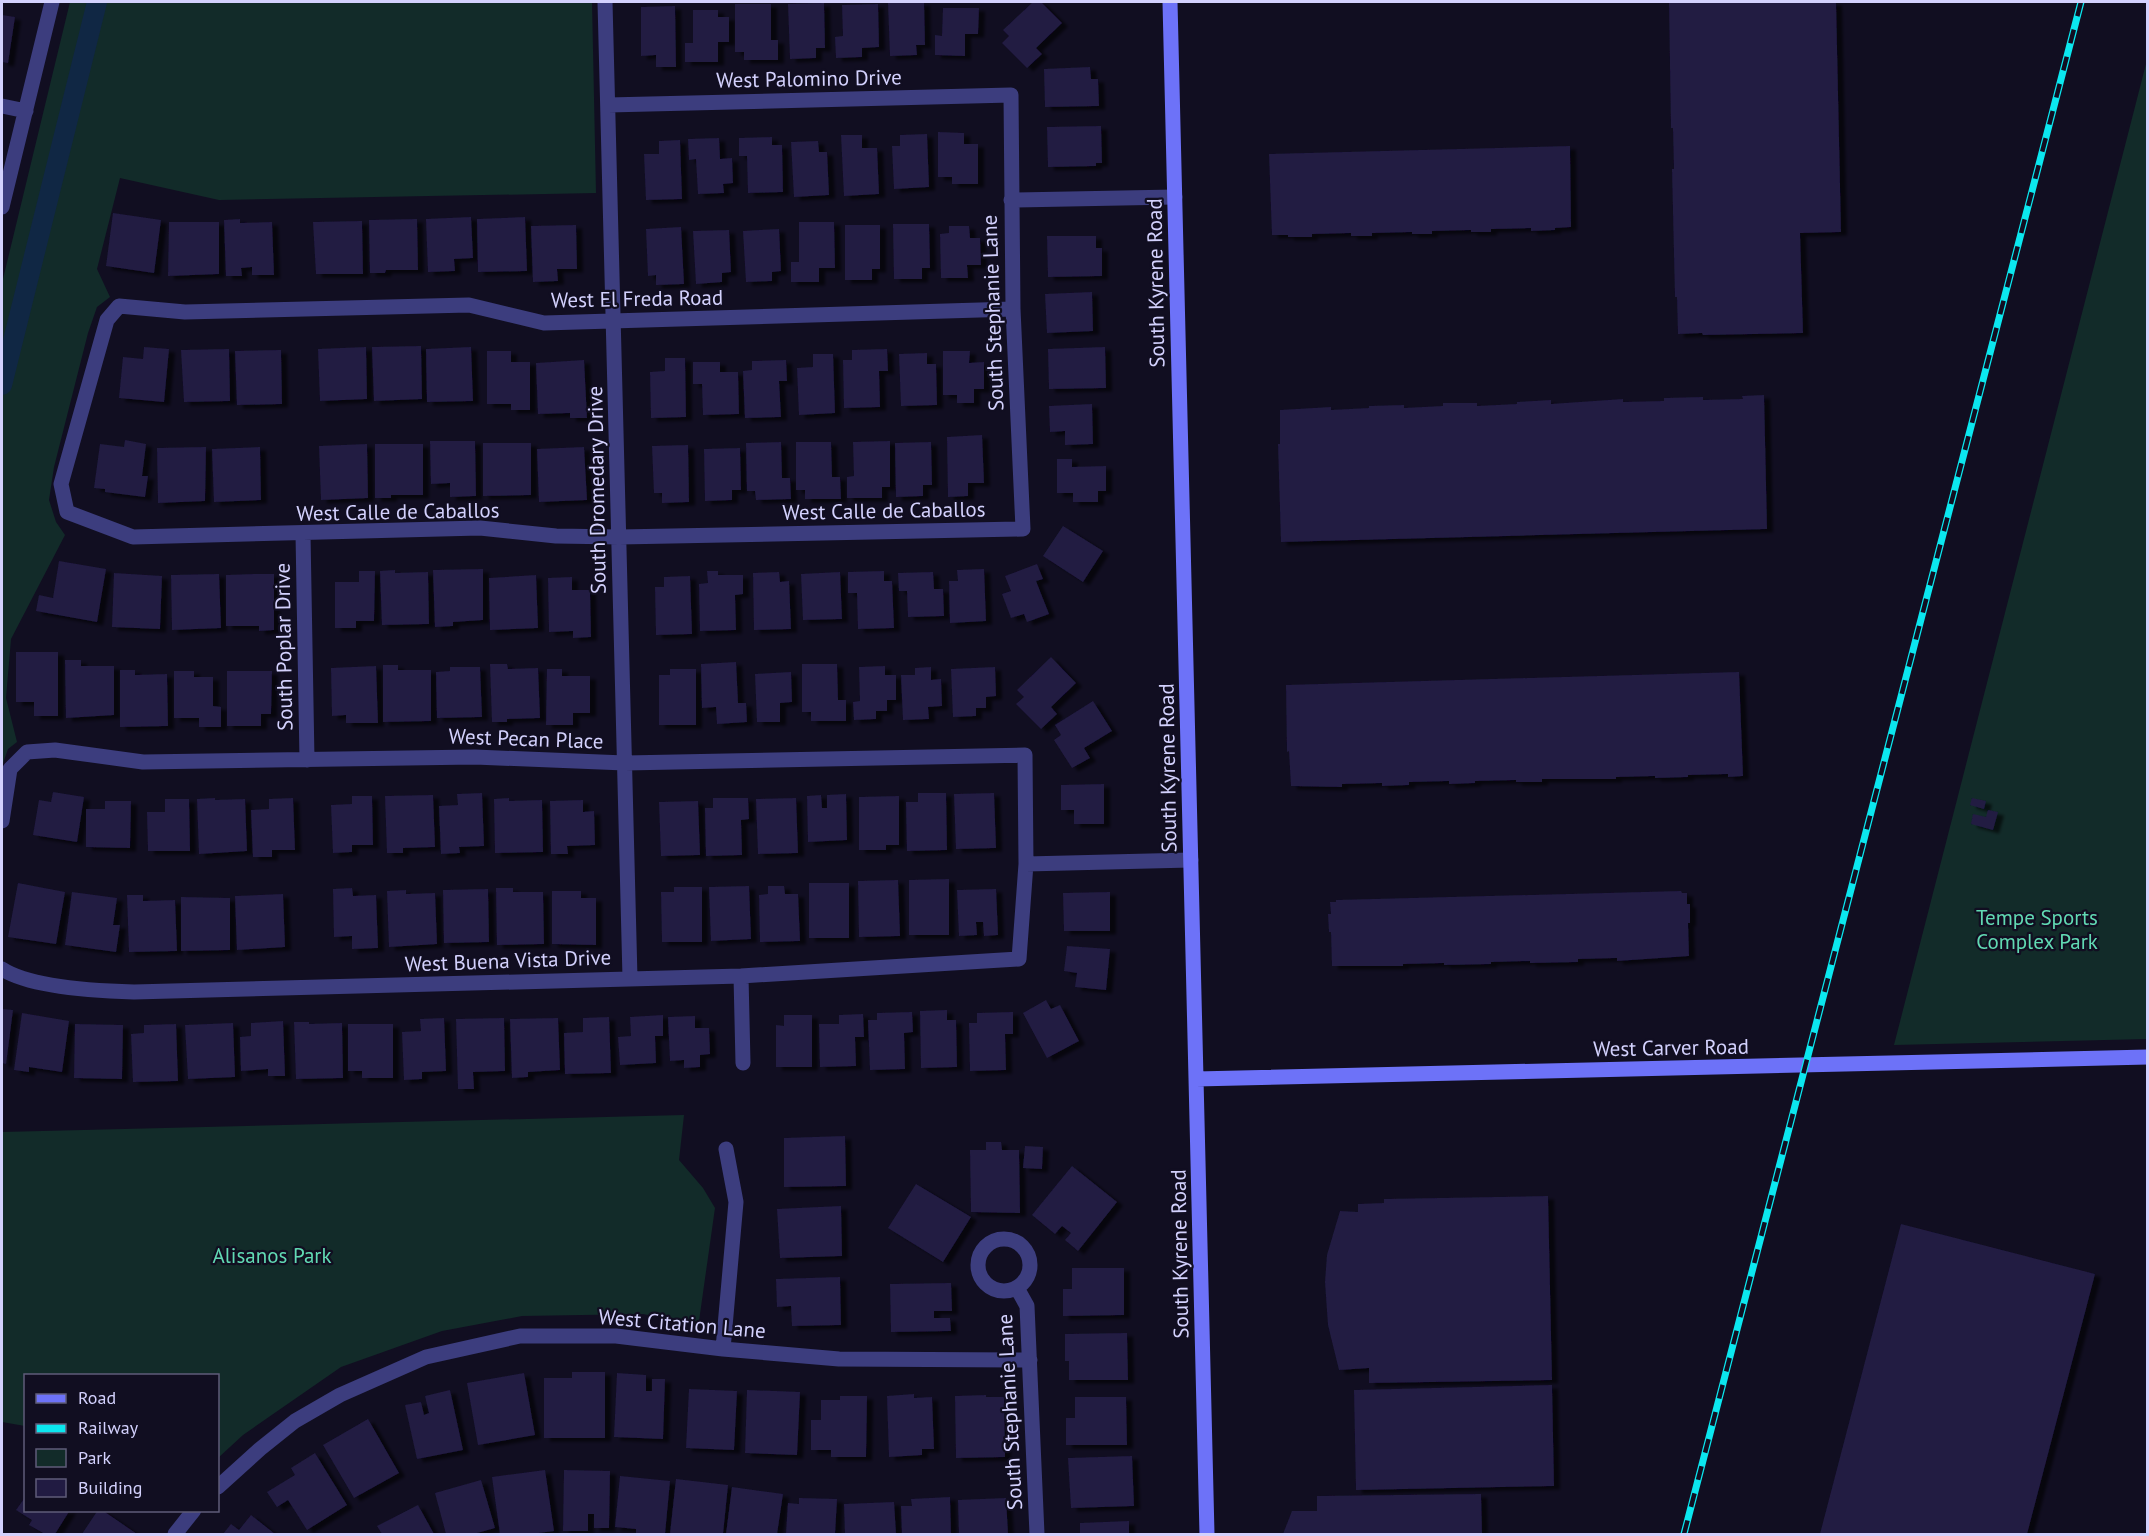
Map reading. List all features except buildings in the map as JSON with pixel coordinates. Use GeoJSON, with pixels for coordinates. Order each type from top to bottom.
{"type":"FeatureCollection","features":[{"type":"Feature","properties":{"kind":"main road","name":"South Kyrene Road"},"geometry":{"type":"LineString","coordinates":[[1170,2],[1207,1534]]}},
{"type":"Feature","properties":{"kind":"main road","name":"West Carver Road"},"geometry":{"type":"LineString","coordinates":[[1196,1079],[2148,1058]]}},
{"type":"Feature","properties":{"kind":"street"},"geometry":{"type":"LineString","coordinates":[[2,207],[52,2]]}},
{"type":"Feature","properties":{"kind":"street","name":"South Dromedary Drive"},"geometry":{"type":"LineString","coordinates":[[605,2],[630,978]]}},
{"type":"Feature","properties":{"kind":"street","name":"West Palomino Drive"},"geometry":{"type":"LineString","coordinates":[[608,105],[1011,95]]}},
{"type":"Feature","properties":{"kind":"street","name":"South Stephanie Lane"},"geometry":{"type":"LineString","coordinates":[[1011,95],[1013,309],[1023,529]]}},
{"type":"Feature","properties":{"kind":"street"},"geometry":{"type":"LineString","coordinates":[[2,106],[26,111]]}},
{"type":"Feature","properties":{"kind":"street"},"geometry":{"type":"LineString","coordinates":[[1011,200],[1175,197]]}},
{"type":"Feature","properties":{"kind":"street","name":"West El Freda Road"},"geometry":{"type":"LineString","coordinates":[[67,512],[61,484],[107,320],[119,306],[186,312],[469,305],[544,322],[613,322],[1013,309]]}},
{"type":"Feature","properties":{"kind":"street","name":"West Calle de Caballos"},"geometry":{"type":"LineString","coordinates":[[67,512],[133,537],[480,528],[556,536],[619,537],[1023,529]]}},
{"type":"Feature","properties":{"kind":"street","name":"South Poplar Drive"},"geometry":{"type":"LineString","coordinates":[[303,534],[307,760]]}},
{"type":"Feature","properties":{"kind":"street","name":"West Pecan Place"},"geometry":{"type":"LineString","coordinates":[[2,821],[10,769],[27,752],[55,750],[143,762],[475,757],[625,763],[1025,755],[1026,864]]}},
{"type":"Feature","properties":{"kind":"street"},"geometry":{"type":"LineString","coordinates":[[1026,864],[1191,860]]}},
{"type":"Feature","properties":{"kind":"street","name":"West Buena Vista Drive"},"geometry":{"type":"LineString","coordinates":[[2,969],[11,975],[56,985],[105,992],[741,976],[1018,959],[1026,864]]}},
{"type":"Feature","properties":{"kind":"street"},"geometry":{"type":"LineString","coordinates":[[741,976],[743,1063]]}},
{"type":"Feature","properties":{"kind":"street"},"geometry":{"type":"LineString","coordinates":[[723,1349],[736,1202],[726,1149]]}},
{"type":"Feature","properties":{"kind":"street","name":"South Stephanie Lane"},"geometry":{"type":"LineString","coordinates":[[1017,1288],[1027,1306],[1037,1534]]}},
{"type":"Feature","properties":{"kind":"street","name":"West Citation Lane"},"geometry":{"type":"LineString","coordinates":[[219,1486],[295,1421],[340,1395],[426,1357],[520,1336],[616,1336],[723,1349],[839,1359],[1030,1360]]}},
{"type":"Feature","properties":{"kind":"street"},"geometry":{"type":"LineString","coordinates":[[175,1534],[192,1512]]}},
{"type":"Feature","properties":{"kind":"green space"},"geometry":{"type":"Polygon","coordinates":[[[70,2],[592,2],[596,193],[219,200],[120,178],[97,269],[110,297],[97,307],[88,333],[54,467],[49,500],[56,522],[65,535],[11,639],[6,698],[17,742],[8,749],[2,766],[2,283],[70,2]]]}},
{"type":"Feature","properties":{"kind":"green space","name":"Tempe Sports Complex Park"},"geometry":{"type":"Polygon","coordinates":[[[2147,60],[2147,1039],[1894,1045],[2147,60]]]}},
{"type":"Feature","properties":{"kind":"green space","name":"Alisanos Park"},"geometry":{"type":"Polygon","coordinates":[[[684,1115],[679,1160],[703,1188],[715,1208],[699,1321],[683,1322],[643,1314],[522,1316],[442,1331],[341,1367],[243,1435],[219,1457],[219,1374],[24,1374],[24,1426],[2,1422],[2,1132],[684,1115]]]}},
{"type":"Feature","properties":{"kind":"waterway"},"geometry":{"type":"LineString","coordinates":[[2,385],[97,2]]}},
{"type":"Feature","properties":{"kind":"railway"},"geometry":{"type":"LineString","coordinates":[[1684,1534],[2081,2]]}}]}
